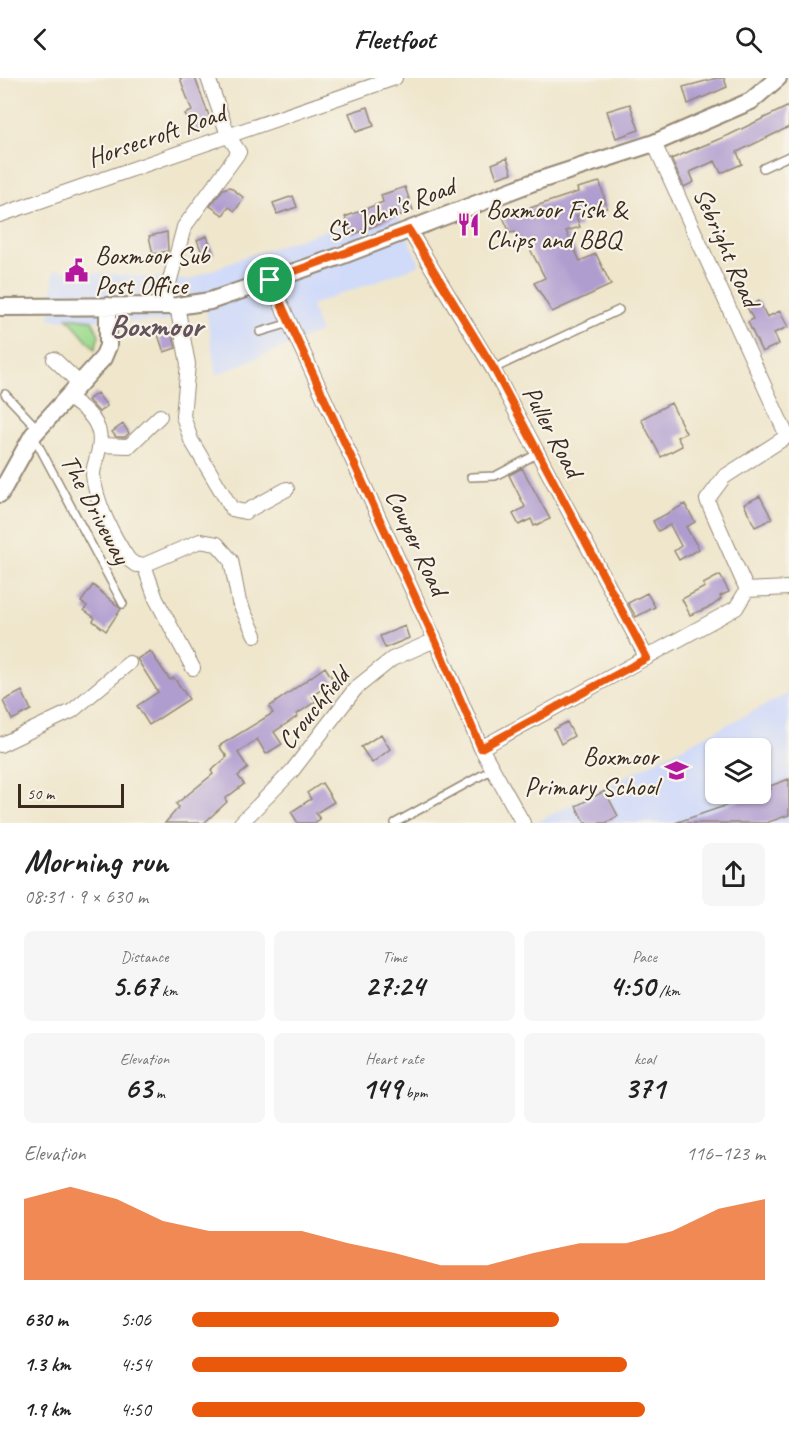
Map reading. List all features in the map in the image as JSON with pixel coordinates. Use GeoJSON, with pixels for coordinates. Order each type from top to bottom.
{"type":"FeatureCollection","features":[{"type":"Feature","properties":{"kind":"street"},"geometry":{"type":"LineString","coordinates":[[208,78],[228,135],[239,152],[184,227],[170,306],[188,364],[183,416],[191,440],[232,509],[245,512],[287,489]]}},
{"type":"Feature","properties":{"kind":"street","name":"Horsecroft Road"},"geometry":{"type":"LineString","coordinates":[[0,215],[395,78]]}},
{"type":"Feature","properties":{"kind":"street","name":"St. John's Road"},"geometry":{"type":"LineString","coordinates":[[0,307],[170,306],[210,301],[409,230],[531,183],[654,143],[751,101],[778,78]]}},
{"type":"Feature","properties":{"kind":"street","name":"Sebright Road"},"geometry":{"type":"LineString","coordinates":[[654,143],[788,435]]}},
{"type":"Feature","properties":{"kind":"street","name":"Puller Road"},"geometry":{"type":"LineString","coordinates":[[409,230],[494,369],[647,658]]}},
{"type":"Feature","properties":{"kind":"street","name":"Cowper Road"},"geometry":{"type":"LineString","coordinates":[[270,280],[435,640],[481,748],[523,823]]}},
{"type":"Feature","properties":{"kind":"street"},"geometry":{"type":"LineString","coordinates":[[0,495],[35,432],[103,358],[108,346],[108,306]]}},
{"type":"Feature","properties":{"kind":"street"},"geometry":{"type":"LineString","coordinates":[[54,359],[80,384]]}},
{"type":"Feature","properties":{"kind":"street"},"geometry":{"type":"LineString","coordinates":[[68,398],[86,408],[99,427],[100,445],[93,473],[99,499],[129,560],[136,565],[144,565],[200,541],[217,544],[231,560],[238,602],[255,635]]}},
{"type":"Feature","properties":{"kind":"street"},"geometry":{"type":"LineString","coordinates":[[100,445],[129,446],[160,416]]}},
{"type":"Feature","properties":{"kind":"street"},"geometry":{"type":"LineString","coordinates":[[747,590],[707,500],[724,477],[788,435]]}},
{"type":"Feature","properties":{"kind":"street"},"geometry":{"type":"LineString","coordinates":[[144,565],[156,598],[194,668]]}},
{"type":"Feature","properties":{"kind":"street"},"geometry":{"type":"LineString","coordinates":[[747,590],[789,588]]}},
{"type":"Feature","properties":{"kind":"street"},"geometry":{"type":"LineString","coordinates":[[481,748],[736,609],[747,590]]}},
{"type":"Feature","properties":{"kind":"street","name":"Crouchfield"},"geometry":{"type":"LineString","coordinates":[[241,823],[292,771],[356,688],[392,659],[435,640]]}},
{"type":"Feature","properties":{"kind":"street"},"geometry":{"type":"LineString","coordinates":[[0,745],[72,711],[129,663]]}},
{"type":"Feature","properties":{"kind":"lane"},"geometry":{"type":"LineString","coordinates":[[764,168],[789,156]]}},
{"type":"Feature","properties":{"kind":"lane"},"geometry":{"type":"LineString","coordinates":[[494,369],[619,310]]}},
{"type":"Feature","properties":{"kind":"lane"},"geometry":{"type":"LineString","coordinates":[[260,332],[290,323]]}},
{"type":"Feature","properties":{"kind":"lane","name":"The Driveway"},"geometry":{"type":"LineString","coordinates":[[5,394],[35,432],[123,604]]}},
{"type":"Feature","properties":{"kind":"lane"},"geometry":{"type":"LineString","coordinates":[[471,477],[495,476],[537,454]]}},
{"type":"Feature","properties":{"kind":"lane"},"geometry":{"type":"LineString","coordinates":[[395,823],[493,769]]}},
{"type":"Feature","properties":{"kind":"shaded area"},"geometry":{"type":"Polygon","coordinates":[[[395,208],[420,265],[311,305],[320,332],[216,375],[206,307],[163,322],[50,319],[54,270],[189,280],[238,259],[395,208]]]}},
{"type":"Feature","properties":{"kind":"shaded area","name":"Boxmoor Primary School"},"geometry":{"type":"Polygon","coordinates":[[[789,693],[789,823],[535,823],[789,693]]]}},
{"type":"Feature","properties":{"kind":"green space"},"geometry":{"type":"Polygon","coordinates":[[[67,317],[92,320],[99,335],[95,349],[67,317]]]}},
{"type":"Feature","properties":{"kind":"building"},"geometry":{"type":"Polygon","coordinates":[[[180,78],[195,78],[212,124],[191,131],[185,114],[192,111],[180,78]]]}},
{"type":"Feature","properties":{"kind":"building"},"geometry":{"type":"Polygon","coordinates":[[[724,78],[727,87],[688,104],[683,87],[724,78]]]}},
{"type":"Feature","properties":{"kind":"building"},"geometry":{"type":"Polygon","coordinates":[[[630,104],[639,130],[616,138],[607,111],[630,104]]]}},
{"type":"Feature","properties":{"kind":"building"},"geometry":{"type":"Polygon","coordinates":[[[789,106],[789,127],[737,152],[742,164],[721,173],[715,161],[690,172],[694,182],[684,187],[671,159],[729,135],[789,106]]]}},
{"type":"Feature","properties":{"kind":"building"},"geometry":{"type":"Polygon","coordinates":[[[368,107],[374,126],[356,132],[349,113],[368,107]]]}},
{"type":"Feature","properties":{"kind":"building"},"geometry":{"type":"Polygon","coordinates":[[[507,158],[512,173],[497,178],[492,164],[507,158]]]}},
{"type":"Feature","properties":{"kind":"building"},"geometry":{"type":"Polygon","coordinates":[[[600,182],[607,208],[576,216],[580,227],[566,231],[580,261],[596,254],[611,285],[552,312],[534,283],[545,278],[528,245],[521,248],[515,232],[510,233],[503,217],[578,192],[577,188],[600,182]]]}},
{"type":"Feature","properties":{"kind":"building"},"geometry":{"type":"Polygon","coordinates":[[[230,187],[244,198],[235,211],[229,207],[223,215],[210,206],[223,189],[230,187]]]}},
{"type":"Feature","properties":{"kind":"building"},"geometry":{"type":"Polygon","coordinates":[[[405,187],[413,210],[352,235],[345,217],[383,202],[381,195],[405,187]]]}},
{"type":"Feature","properties":{"kind":"building"},"geometry":{"type":"Polygon","coordinates":[[[293,196],[297,207],[277,214],[273,203],[293,196]]]}},
{"type":"Feature","properties":{"kind":"building"},"geometry":{"type":"Polygon","coordinates":[[[167,232],[168,251],[153,254],[149,236],[167,232]]]}},
{"type":"Feature","properties":{"kind":"building"},"geometry":{"type":"Polygon","coordinates":[[[207,236],[214,254],[204,258],[197,240],[207,236]]]}},
{"type":"Feature","properties":{"kind":"building"},"geometry":{"type":"Polygon","coordinates":[[[759,301],[767,317],[780,311],[788,327],[774,333],[779,344],[762,352],[748,322],[753,319],[747,307],[759,301]]]}},
{"type":"Feature","properties":{"kind":"building"},"geometry":{"type":"Polygon","coordinates":[[[171,330],[176,348],[164,352],[158,335],[171,330]]]}},
{"type":"Feature","properties":{"kind":"building"},"geometry":{"type":"Polygon","coordinates":[[[97,393],[107,406],[99,412],[88,400],[97,393]]]}},
{"type":"Feature","properties":{"kind":"building"},"geometry":{"type":"Polygon","coordinates":[[[671,403],[686,433],[677,437],[682,446],[661,457],[641,419],[671,403]]]}},
{"type":"Feature","properties":{"kind":"building"},"geometry":{"type":"Polygon","coordinates":[[[123,424],[129,433],[125,437],[116,437],[112,432],[123,424]]]}},
{"type":"Feature","properties":{"kind":"building"},"geometry":{"type":"Polygon","coordinates":[[[522,468],[550,519],[534,526],[531,519],[519,525],[513,514],[525,507],[509,475],[522,468]]]}},
{"type":"Feature","properties":{"kind":"building"},"geometry":{"type":"Polygon","coordinates":[[[760,496],[772,519],[755,527],[744,504],[760,496]]]}},
{"type":"Feature","properties":{"kind":"building"},"geometry":{"type":"Polygon","coordinates":[[[685,504],[695,522],[686,527],[699,549],[679,560],[674,551],[681,546],[670,525],[658,531],[653,521],[685,504]]]}},
{"type":"Feature","properties":{"kind":"building"},"geometry":{"type":"Polygon","coordinates":[[[720,575],[729,592],[720,596],[721,599],[712,606],[690,615],[682,599],[705,587],[703,584],[720,575]]]}},
{"type":"Feature","properties":{"kind":"building"},"geometry":{"type":"Polygon","coordinates":[[[93,585],[121,609],[106,631],[93,621],[95,618],[84,610],[87,606],[81,602],[93,585]]]}},
{"type":"Feature","properties":{"kind":"building"},"geometry":{"type":"Polygon","coordinates":[[[647,593],[655,607],[636,617],[628,603],[647,593]]]}},
{"type":"Feature","properties":{"kind":"building"},"geometry":{"type":"Polygon","coordinates":[[[405,626],[409,638],[385,648],[380,636],[405,626]]]}},
{"type":"Feature","properties":{"kind":"building"},"geometry":{"type":"Polygon","coordinates":[[[150,651],[170,680],[174,678],[189,699],[149,725],[137,706],[158,692],[137,659],[150,651]]]}},
{"type":"Feature","properties":{"kind":"building"},"geometry":{"type":"Polygon","coordinates":[[[325,667],[334,681],[312,696],[316,701],[274,732],[282,744],[266,754],[257,739],[238,753],[248,768],[238,776],[244,784],[225,799],[227,802],[204,823],[165,823],[179,807],[176,804],[213,774],[211,771],[227,757],[219,746],[273,713],[269,707],[325,667]]]}},
{"type":"Feature","properties":{"kind":"building"},"geometry":{"type":"Polygon","coordinates":[[[22,691],[31,710],[12,720],[3,701],[22,691]]]}},
{"type":"Feature","properties":{"kind":"building"},"geometry":{"type":"Polygon","coordinates":[[[567,722],[574,736],[561,744],[554,729],[567,722]]]}},
{"type":"Feature","properties":{"kind":"building"},"geometry":{"type":"Polygon","coordinates":[[[381,734],[390,749],[372,763],[361,747],[381,734]]]}},
{"type":"Feature","properties":{"kind":"building"},"geometry":{"type":"Polygon","coordinates":[[[789,779],[789,815],[766,823],[675,823],[731,804],[771,804],[771,786],[789,779]]]}},
{"type":"Feature","properties":{"kind":"building"},"geometry":{"type":"Polygon","coordinates":[[[322,783],[334,802],[316,813],[320,819],[314,823],[298,823],[291,812],[311,799],[307,793],[322,783]]]}},
{"type":"Feature","properties":{"kind":"building"},"geometry":{"type":"Polygon","coordinates":[[[605,791],[618,816],[606,823],[585,823],[576,806],[605,791]]]}},
{"type":"Feature","properties":{"kind":"place","name":"Boxmoor Fish & Chips and BBQ"},"geometry":{"type":"Point","coordinates":[468,224]}},
{"type":"Feature","properties":{"kind":"place","name":"Boxmoor Sub Post Office"},"geometry":{"type":"Point","coordinates":[77,270]}},
{"type":"Feature","properties":{"kind":"place","name":"Boxmoor Primary School"},"geometry":{"type":"Point","coordinates":[676,771]}},
{"type":"Feature","properties":{"kind":"district","name":"Boxmoor"},"geometry":{"type":"Point","coordinates":[156,325]}},
{"type":"Feature","properties":{"kind":"route"},"geometry":{"type":"LineString","coordinates":[[409,230],[494,369],[647,658],[481,748],[435,640],[270,280],[409,230]]}}]}
